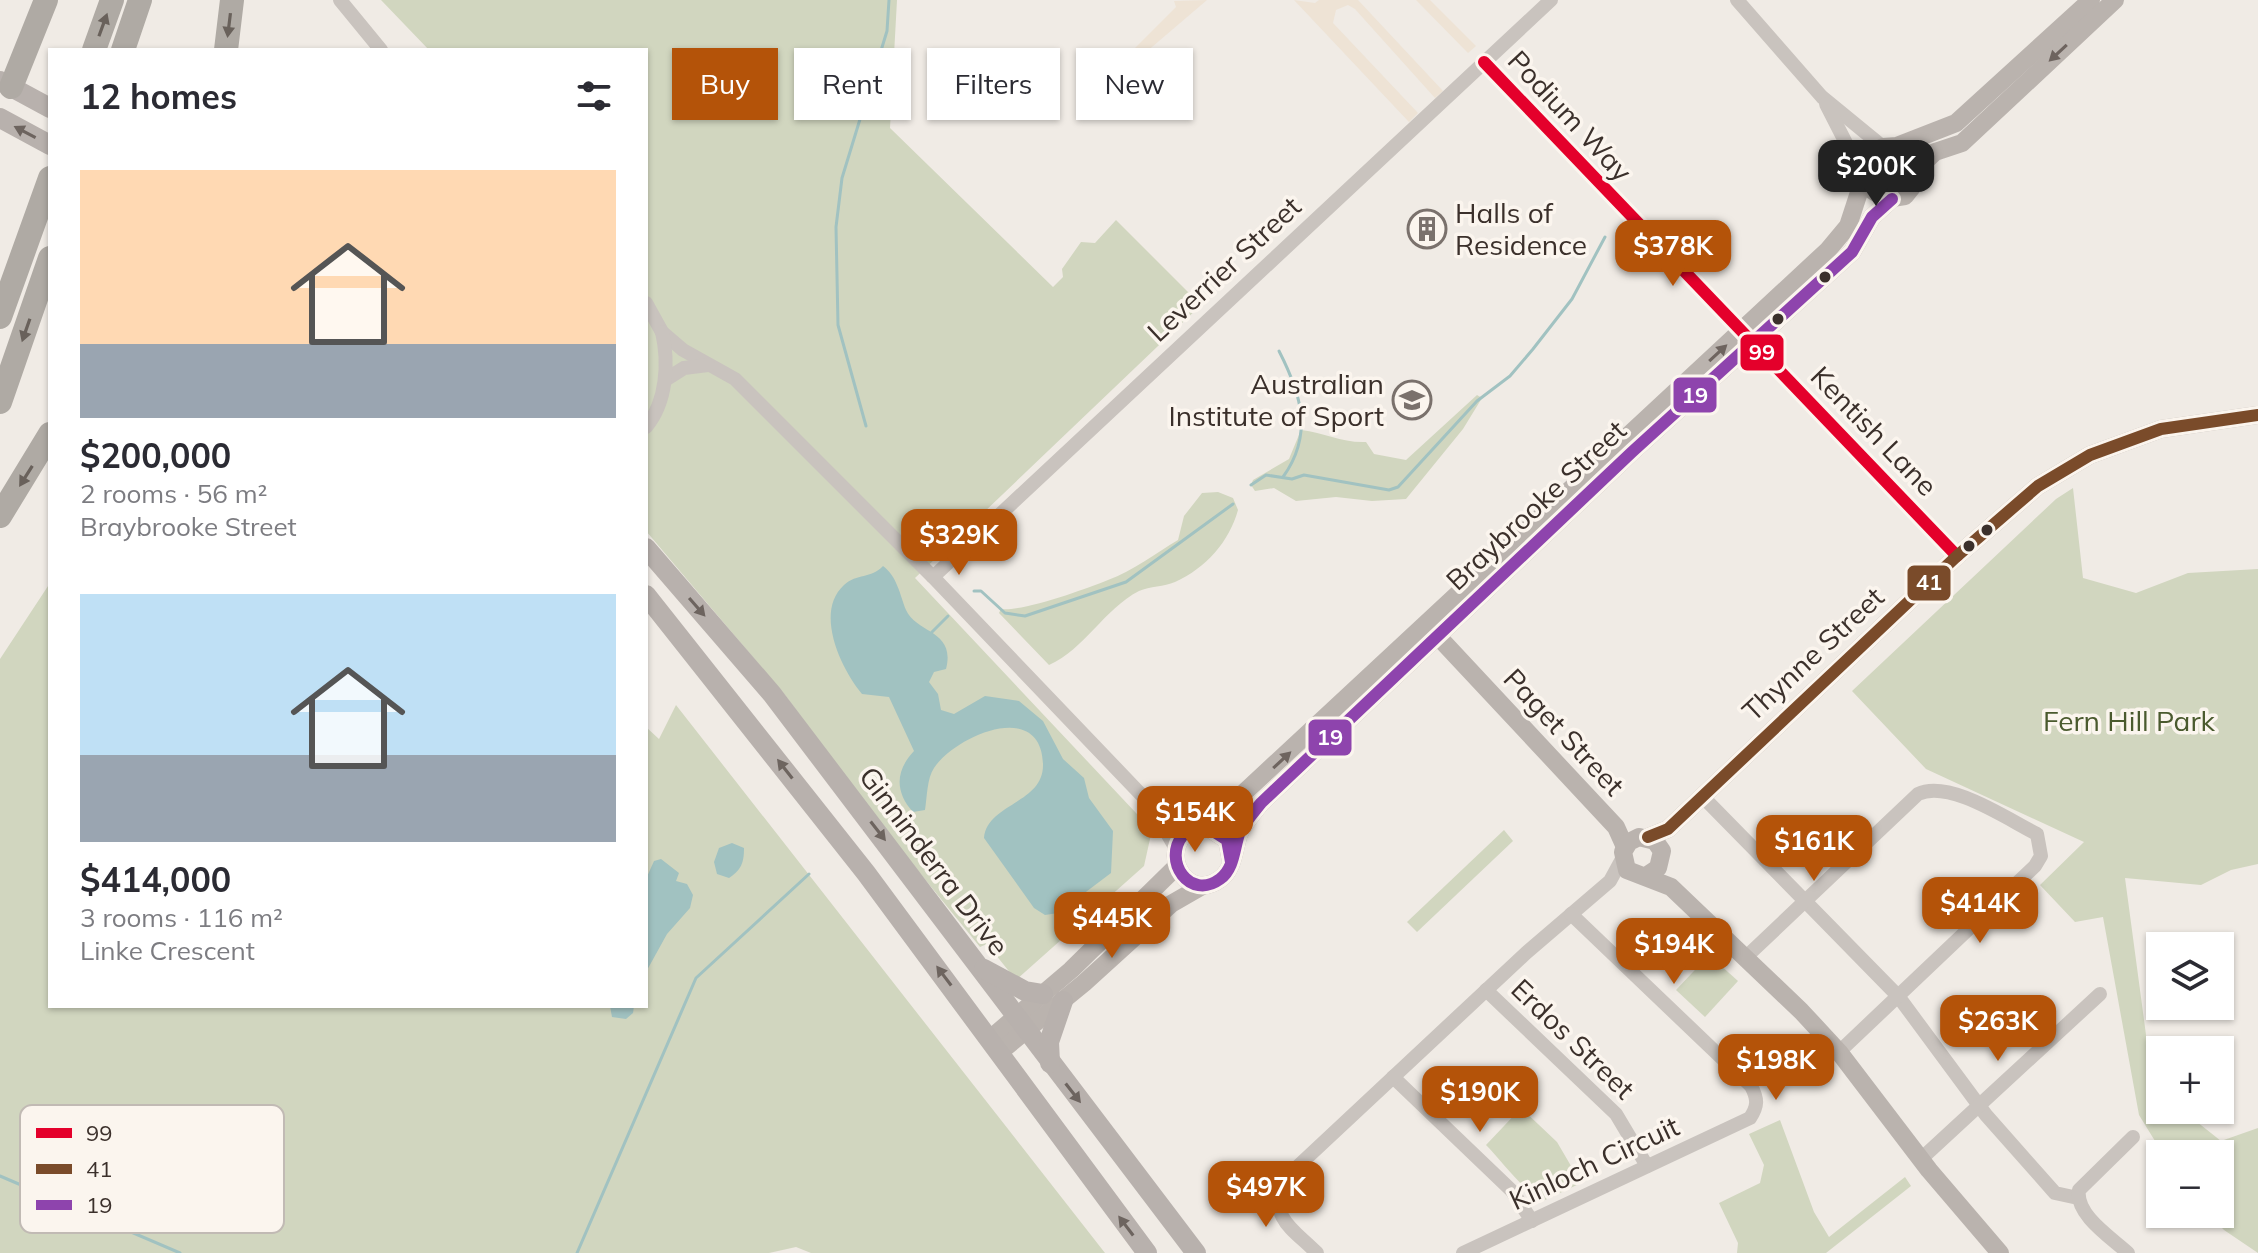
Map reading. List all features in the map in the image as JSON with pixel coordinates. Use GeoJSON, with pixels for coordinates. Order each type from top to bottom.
{"type":"FeatureCollection","features":[{"type":"Feature","properties":{"kind":"highway"},"geometry":{"type":"LineString","coordinates":[[6,84],[30,40],[46,0]]}},
{"type":"Feature","properties":{"kind":"highway"},"geometry":{"type":"LineString","coordinates":[[95,48],[112,0]]}},
{"type":"Feature","properties":{"kind":"highway"},"geometry":{"type":"LineString","coordinates":[[124,48],[140,0]]}},
{"type":"Feature","properties":{"kind":"highway"},"geometry":{"type":"LineString","coordinates":[[226,48],[232,0]]}},
{"type":"Feature","properties":{"kind":"highway"},"geometry":{"type":"LineString","coordinates":[[0,56],[17,53],[30,40]]}},
{"type":"Feature","properties":{"kind":"highway"},"geometry":{"type":"LineString","coordinates":[[0,317],[48,184]]}},
{"type":"Feature","properties":{"kind":"highway"},"geometry":{"type":"LineString","coordinates":[[0,402],[48,264]]}},
{"type":"Feature","properties":{"kind":"highway"},"geometry":{"type":"LineString","coordinates":[[0,516],[48,437]]}},
{"type":"Feature","properties":{"kind":"main road"},"geometry":{"type":"LineString","coordinates":[[48,107],[6,84],[0,116],[48,144]]}},
{"type":"Feature","properties":{"kind":"main road","name":"Ginninderra Drive"},"geometry":{"type":"LineString","coordinates":[[648,550],[772,694],[1196,1253]]}},
{"type":"Feature","properties":{"kind":"main road"},"geometry":{"type":"LineString","coordinates":[[648,597],[745,717],[996,1044],[1147,1253]]}},
{"type":"Feature","properties":{"kind":"main road"},"geometry":{"type":"LineString","coordinates":[[977,965],[1025,991],[1043,994]]}},
{"type":"Feature","properties":{"kind":"main road"},"geometry":{"type":"LineString","coordinates":[[1050,1063],[1049,1042],[1063,1001]]}},
{"type":"Feature","properties":{"kind":"street"},"geometry":{"type":"LineString","coordinates":[[340,0],[379,48]]}},
{"type":"Feature","properties":{"kind":"street","name":"Leverrier Street"},"geometry":{"type":"LineString","coordinates":[[933,577],[1551,0]]}},
{"type":"Feature","properties":{"kind":"street"},"geometry":{"type":"LineString","coordinates":[[1737,0],[1822,97],[1890,146],[1909,152],[1918,168]]}},
{"type":"Feature","properties":{"kind":"street"},"geometry":{"type":"LineString","coordinates":[[1822,97],[1874,193],[1892,199],[1905,196],[1914,187],[1918,168],[1935,152],[1962,143],[1983,112],[2091,0]]}},
{"type":"Feature","properties":{"kind":"street"},"geometry":{"type":"LineString","coordinates":[[1865,172],[1871,154],[1983,112],[2115,0]]}},
{"type":"Feature","properties":{"kind":"street","name":"Podium Way"},"geometry":{"type":"LineString","coordinates":[[1484,62],[1747,337]]}},
{"type":"Feature","properties":{"kind":"street","name":"Braybrooke Street"},"geometry":{"type":"LineString","coordinates":[[1231,862],[1240,831],[1261,803],[1433,634],[1747,337],[1828,250],[1848,226],[1865,172]]}},
{"type":"Feature","properties":{"kind":"street","name":"Braybrooke Street"},"geometry":{"type":"LineString","coordinates":[[1747,337],[1852,252],[1872,217],[1892,199]]}},
{"type":"Feature","properties":{"kind":"street"},"geometry":{"type":"LineString","coordinates":[[648,307],[662,332],[667,351],[660,404],[648,424]]}},
{"type":"Feature","properties":{"kind":"street"},"geometry":{"type":"LineString","coordinates":[[662,332],[708,365],[735,379],[933,577],[1151,805],[1175,847],[1176,867],[1186,879],[1204,885]]}},
{"type":"Feature","properties":{"kind":"street","name":"Kentish Lane"},"geometry":{"type":"LineString","coordinates":[[1747,337],[1957,556]]}},
{"type":"Feature","properties":{"kind":"street"},"geometry":{"type":"LineString","coordinates":[[665,380],[684,368],[708,365]]}},
{"type":"Feature","properties":{"kind":"street","name":"Thynne Street"},"geometry":{"type":"LineString","coordinates":[[1642,855],[1957,556],[2038,486],[2090,455],[2187,423],[2258,415]]}},
{"type":"Feature","properties":{"kind":"street","name":"Braybrooke Street"},"geometry":{"type":"LineString","coordinates":[[1198,829],[1433,634]]}},
{"type":"Feature","properties":{"kind":"street","name":"Paget Street"},"geometry":{"type":"LineString","coordinates":[[1433,634],[1642,855]]}},
{"type":"Feature","properties":{"kind":"street"},"geometry":{"type":"LineString","coordinates":[[1746,957],[1918,794],[1930,789],[1948,791],[2037,834],[2041,856],[2035,866],[1839,1052]]}},
{"type":"Feature","properties":{"kind":"street"},"geometry":{"type":"LineString","coordinates":[[1703,797],[1898,996],[1980,1106],[2055,1193],[2078,1198]]}},
{"type":"Feature","properties":{"kind":"street"},"geometry":{"type":"LineString","coordinates":[[996,1044],[1021,1024],[1063,1001],[1171,904],[1222,878],[1231,862],[1227,840],[1151,805]]}},
{"type":"Feature","properties":{"kind":"street"},"geometry":{"type":"LineString","coordinates":[[1175,847],[1198,829]]}},
{"type":"Feature","properties":{"kind":"street"},"geometry":{"type":"LineString","coordinates":[[1317,1253],[1282,1219],[1275,1204],[1281,1182],[1486,990],[1642,855],[1839,1052],[1921,1159],[1999,1253]]}},
{"type":"Feature","properties":{"kind":"street"},"geometry":{"type":"LineString","coordinates":[[1021,1024],[1043,994],[1176,867]]}},
{"type":"Feature","properties":{"kind":"street","name":"Kinloch Circuit"},"geometry":{"type":"LineString","coordinates":[[1463,1253],[1750,1118],[1757,1107],[1757,1096],[1751,1086],[1571,914]]}},
{"type":"Feature","properties":{"kind":"street","name":"Erdos Street"},"geometry":{"type":"LineString","coordinates":[[1486,990],[1616,1114],[1647,1166]]}},
{"type":"Feature","properties":{"kind":"street"},"geometry":{"type":"LineString","coordinates":[[1921,1159],[2100,994]]}},
{"type":"Feature","properties":{"kind":"street"},"geometry":{"type":"LineString","coordinates":[[1393,1077],[1512,1191],[1532,1221]]}},
{"type":"Feature","properties":{"kind":"street"},"geometry":{"type":"LineString","coordinates":[[2128,1253],[2088,1215],[2078,1198],[2079,1190],[2133,1137]]}},
{"type":"Feature","properties":{"kind":"green space"},"geometry":{"type":"Polygon","coordinates":[[[381,0],[897,0],[894,48],[794,48],[794,120],[890,120],[890,128],[1053,287],[1063,277],[1062,269],[1081,242],[1095,243],[1116,220],[1201,305],[915,578],[1152,830],[1144,866],[1016,980],[987,944],[980,947],[884,829],[785,695],[648,533],[648,48],[427,48],[381,0]]]}},
{"type":"Feature","properties":{"kind":"green space"},"geometry":{"type":"Polygon","coordinates":[[[1477,395],[1482,398],[1463,429],[1406,499],[1372,501],[1336,497],[1296,501],[1274,488],[1255,491],[1251,485],[1253,480],[1289,459],[1301,430],[1366,442],[1374,454],[1406,460],[1477,395]]]}},
{"type":"Feature","properties":{"kind":"green space","name":"Fern Hill Park"},"geometry":{"type":"Polygon","coordinates":[[[2073,488],[2083,578],[2136,593],[2188,573],[2258,569],[2258,864],[2231,870],[2201,885],[2125,878],[2146,1036],[2146,1124],[2200,1124],[2220,1140],[2154,1140],[2139,1115],[2103,917],[2075,922],[2040,885],[2084,842],[1926,769],[1852,691],[2056,499],[2073,488]]]}},
{"type":"Feature","properties":{"kind":"green space"},"geometry":{"type":"Polygon","coordinates":[[[1218,492],[1233,498],[1238,510],[1229,533],[1215,553],[1197,569],[1171,584],[1143,589],[1127,599],[1062,658],[1049,665],[999,613],[1001,609],[1038,604],[1070,594],[1126,572],[1178,540],[1184,516],[1202,493],[1218,492]]]}},
{"type":"Feature","properties":{"kind":"green space"},"geometry":{"type":"Polygon","coordinates":[[[48,586],[48,1008],[648,1008],[648,729],[659,739],[676,705],[1105,1253],[811,1253],[796,1247],[769,1253],[0,1253],[0,659],[48,586]]]}},
{"type":"Feature","properties":{"kind":"green space"},"geometry":{"type":"Polygon","coordinates":[[[1504,830],[1513,841],[1417,932],[1407,922],[1504,830]]]}},
{"type":"Feature","properties":{"kind":"green space"},"geometry":{"type":"Polygon","coordinates":[[[1709,955],[1738,981],[1705,1017],[1676,990],[1709,955]]]}},
{"type":"Feature","properties":{"kind":"green space"},"geometry":{"type":"Polygon","coordinates":[[[1521,1108],[1557,1142],[1581,1183],[1543,1201],[1522,1185],[1486,1145],[1521,1108]]]}},
{"type":"Feature","properties":{"kind":"green space"},"geometry":{"type":"Polygon","coordinates":[[[1780,1120],[1814,1212],[1829,1237],[1905,1177],[1911,1186],[1826,1253],[1737,1253],[1738,1243],[1719,1203],[1760,1183],[1764,1165],[1749,1134],[1780,1120]]]}},
{"type":"Feature","properties":{"kind":"green space","name":"Fern Hill Park"},"geometry":{"type":"Polygon","coordinates":[[[2258,1128],[2258,1253],[2222,1228],[2234,1228],[2234,1140],[2224,1140],[2258,1128]]]}},
{"type":"Feature","properties":{"kind":"shaded area"},"geometry":{"type":"Polygon","coordinates":[[[1207,0],[1151,48],[1135,48],[1176,7],[1174,1],[1207,0]]]}},
{"type":"Feature","properties":{"kind":"shaded area"},"geometry":{"type":"Polygon","coordinates":[[[1294,0],[1315,3],[1319,0],[1358,0],[1443,91],[1435,98],[1355,9],[1348,5],[1336,10],[1333,23],[1418,113],[1409,122],[1294,0]]]}},
{"type":"Feature","properties":{"kind":"shaded area"},"geometry":{"type":"Polygon","coordinates":[[[1416,0],[1430,0],[1476,46],[1468,53],[1416,0]]]}},
{"type":"Feature","properties":{"kind":"water"},"geometry":{"type":"Polygon","coordinates":[[[883,566],[895,580],[911,618],[946,647],[946,669],[934,672],[929,682],[938,694],[941,710],[954,714],[985,696],[1019,701],[1043,721],[1063,759],[1084,778],[1089,798],[1113,831],[1111,873],[1058,913],[1045,915],[1034,908],[984,838],[987,826],[995,817],[1026,796],[1041,777],[1043,764],[1039,744],[1028,732],[1013,728],[996,729],[977,735],[945,756],[932,772],[925,810],[913,812],[903,797],[901,774],[914,751],[889,697],[862,694],[854,683],[839,656],[831,625],[835,596],[844,585],[883,566]]]}},
{"type":"Feature","properties":{"kind":"water"},"geometry":{"type":"Polygon","coordinates":[[[732,843],[744,848],[744,853],[739,869],[729,878],[717,874],[714,862],[719,848],[732,843]]]}},
{"type":"Feature","properties":{"kind":"water"},"geometry":{"type":"Polygon","coordinates":[[[661,859],[679,873],[676,881],[687,884],[693,895],[690,908],[667,934],[648,968],[648,874],[654,861],[661,859]]]}},
{"type":"Feature","properties":{"kind":"water"},"geometry":{"type":"Polygon","coordinates":[[[610,1008],[634,1008],[626,1019],[612,1017],[610,1008]]]}},
{"type":"Feature","properties":{"kind":"waterway"},"geometry":{"type":"LineString","coordinates":[[866,426],[838,325],[836,227],[842,178],[887,31],[889,0]]}},
{"type":"Feature","properties":{"kind":"waterway"},"geometry":{"type":"LineString","coordinates":[[1251,485],[1266,475],[1292,479],[1304,475],[1389,490],[1398,487],[1477,401],[1510,376],[1533,349],[1572,299],[1605,237]]}},
{"type":"Feature","properties":{"kind":"waterway"},"geometry":{"type":"LineString","coordinates":[[1279,351],[1293,383],[1301,414],[1299,445],[1283,477]]}},
{"type":"Feature","properties":{"kind":"waterway"},"geometry":{"type":"LineString","coordinates":[[974,591],[981,591],[1005,613],[1025,616],[1126,582],[1233,504]]}},
{"type":"Feature","properties":{"kind":"waterway"},"geometry":{"type":"LineString","coordinates":[[932,632],[948,616]]}},
{"type":"Feature","properties":{"kind":"waterway"},"geometry":{"type":"LineString","coordinates":[[577,1253],[696,978],[809,874]]}},
{"type":"Feature","properties":{"kind":"waterway"},"geometry":{"type":"LineString","coordinates":[[0,1176],[20,1185]]}},
{"type":"Feature","properties":{"kind":"waterway"},"geometry":{"type":"LineString","coordinates":[[133,1233],[180,1253]]}},
{"type":"Feature","properties":{"kind":"transit line","name":"99"},"geometry":{"type":"LineString","coordinates":[[1484,62],[1957,556]]}},
{"type":"Feature","properties":{"kind":"transit line","name":"19"},"geometry":{"type":"LineString","coordinates":[[1231,862],[1227,840],[1207,827],[1183,835],[1177,845],[1178,866],[1190,882],[1209,884],[1225,875],[1231,864],[1239,834],[1261,803],[1632,452],[1852,252],[1872,217],[1892,199]]}},
{"type":"Feature","properties":{"kind":"transit line","name":"41"},"geometry":{"type":"LineString","coordinates":[[1648,837],[1668,829],[1957,556],[2038,486],[2090,455],[2161,429],[2258,415]]}},
{"type":"Feature","properties":{"kind":"place","name":"Halls of Residence"},"geometry":{"type":"Point","coordinates":[1427,229]}},
{"type":"Feature","properties":{"kind":"place","name":"Australian Institute of Sport"},"geometry":{"type":"Point","coordinates":[1412,400]}}]}
